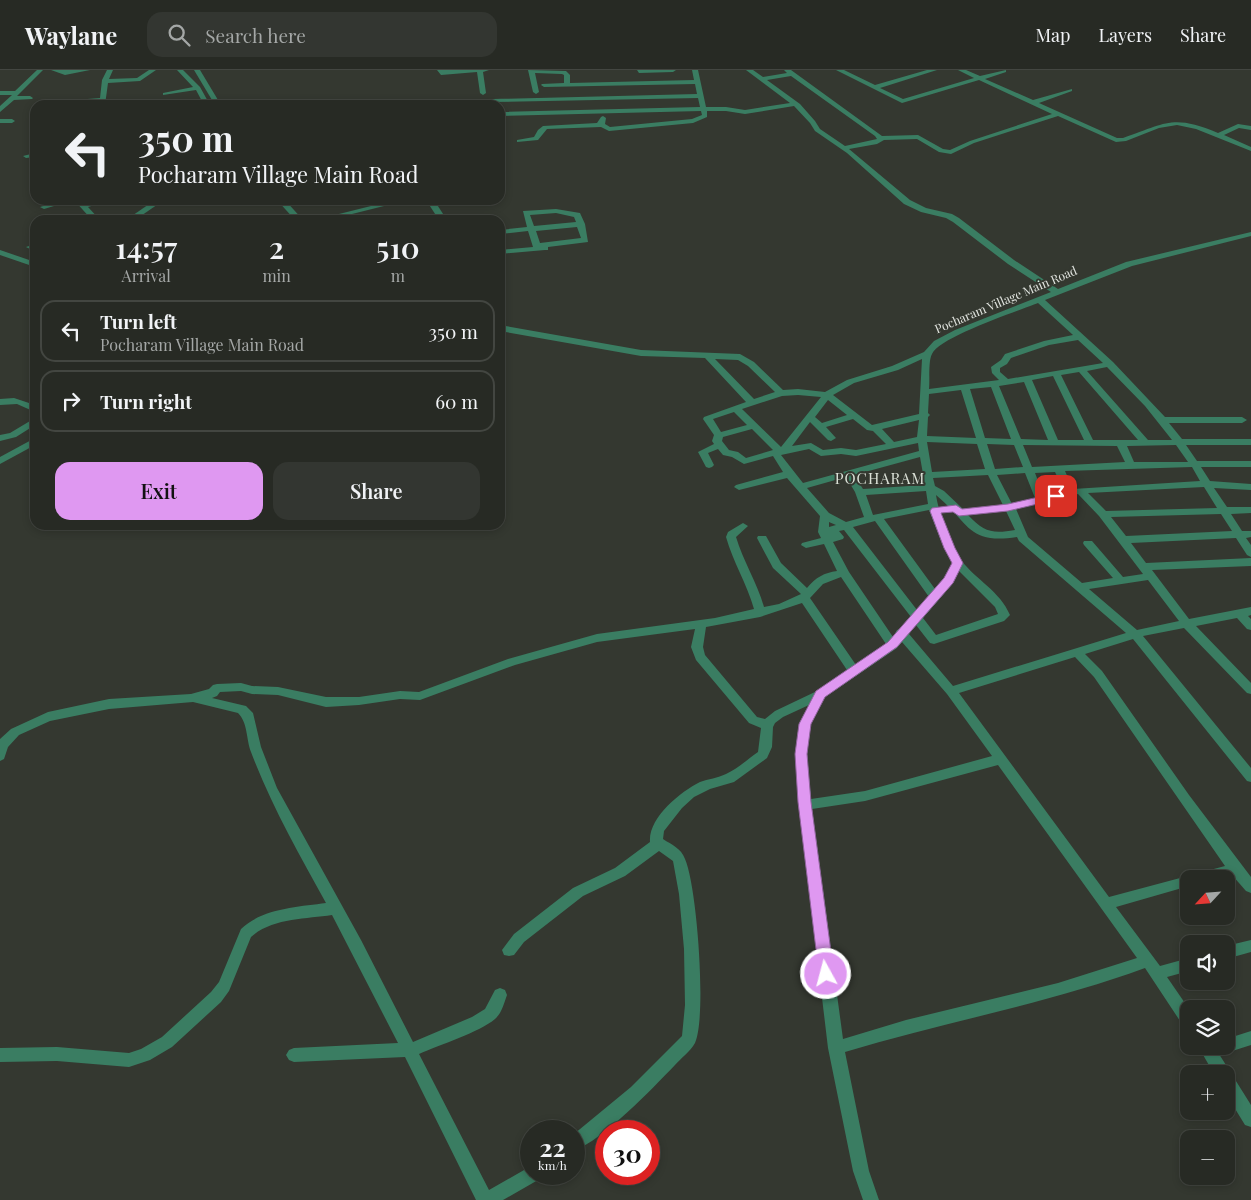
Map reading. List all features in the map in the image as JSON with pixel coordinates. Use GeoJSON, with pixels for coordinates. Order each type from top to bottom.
{"type":"FeatureCollection","features":[{"type":"Feature","properties":{"kind":"street"},"geometry":{"type":"LineString","coordinates":[[33,79],[33,76],[40,70]]}},
{"type":"Feature","properties":{"kind":"street"},"geometry":{"type":"LineString","coordinates":[[0,110],[33,79],[48,70]]}},
{"type":"Feature","properties":{"kind":"street"},"geometry":{"type":"LineString","coordinates":[[54,70],[64,73],[86,70],[87,78]]}},
{"type":"Feature","properties":{"kind":"street"},"geometry":{"type":"LineString","coordinates":[[102,100],[105,81],[110,70]]}},
{"type":"Feature","properties":{"kind":"street"},"geometry":{"type":"LineString","coordinates":[[105,81],[138,80],[153,70]]}},
{"type":"Feature","properties":{"kind":"street"},"geometry":{"type":"LineString","coordinates":[[180,70],[198,88],[204,100]]}},
{"type":"Feature","properties":{"kind":"street"},"geometry":{"type":"LineString","coordinates":[[197,70],[215,100]]}},
{"type":"Feature","properties":{"kind":"street"},"geometry":{"type":"LineString","coordinates":[[441,70],[448,70]]}},
{"type":"Feature","properties":{"kind":"street"},"geometry":{"type":"LineString","coordinates":[[441,70],[441,73],[486,70]]}},
{"type":"Feature","properties":{"kind":"street"},"geometry":{"type":"LineString","coordinates":[[480,70],[483,93]]}},
{"type":"Feature","properties":{"kind":"street"},"geometry":{"type":"LineString","coordinates":[[640,71],[673,70]]}},
{"type":"Feature","properties":{"kind":"street"},"geometry":{"type":"LineString","coordinates":[[518,141],[536,139],[542,129],[550,126],[601,124],[609,129],[693,121],[704,118],[704,109],[696,82],[695,70]]}},
{"type":"Feature","properties":{"kind":"street"},"geometry":{"type":"LineString","coordinates":[[749,70],[795,104],[817,130],[844,148],[907,202],[924,210],[949,216],[956,220],[1011,262],[1058,293]]}},
{"type":"Feature","properties":{"kind":"street"},"geometry":{"type":"LineString","coordinates":[[842,72],[856,70]]}},
{"type":"Feature","properties":{"kind":"street"},"geometry":{"type":"LineString","coordinates":[[875,87],[934,70]]}},
{"type":"Feature","properties":{"kind":"street"},"geometry":{"type":"LineString","coordinates":[[961,70],[1116,140],[1124,140],[1171,123],[1185,124],[1251,149]]}},
{"type":"Feature","properties":{"kind":"street"},"geometry":{"type":"LineString","coordinates":[[536,92],[531,71],[566,73],[567,84]]}},
{"type":"Feature","properties":{"kind":"street"},"geometry":{"type":"LineString","coordinates":[[842,72],[904,100],[1004,71]]}},
{"type":"Feature","properties":{"kind":"street"},"geometry":{"type":"LineString","coordinates":[[761,79],[789,72],[880,138],[918,137],[941,151],[948,152],[972,142],[1058,114]]}},
{"type":"Feature","properties":{"kind":"street"},"geometry":{"type":"LineString","coordinates":[[544,85],[696,82]]}},
{"type":"Feature","properties":{"kind":"street"},"geometry":{"type":"LineString","coordinates":[[600,84],[601,124]]}},
{"type":"Feature","properties":{"kind":"street"},"geometry":{"type":"LineString","coordinates":[[165,94],[198,88]]}},
{"type":"Feature","properties":{"kind":"street"},"geometry":{"type":"LineString","coordinates":[[1032,103],[1070,90]]}},
{"type":"Feature","properties":{"kind":"street"},"geometry":{"type":"LineString","coordinates":[[0,93],[30,98]]}},
{"type":"Feature","properties":{"kind":"street"},"geometry":{"type":"LineString","coordinates":[[505,101],[701,96]]}},
{"type":"Feature","properties":{"kind":"street"},"geometry":{"type":"LineString","coordinates":[[505,114],[704,109],[726,109],[745,112],[795,104]]}},
{"type":"Feature","properties":{"kind":"street"},"geometry":{"type":"LineString","coordinates":[[0,121],[12,121]]}},
{"type":"Feature","properties":{"kind":"street"},"geometry":{"type":"LineString","coordinates":[[1216,136],[1238,126],[1251,128]]}},
{"type":"Feature","properties":{"kind":"street"},"geometry":{"type":"LineString","coordinates":[[844,148],[880,142],[882,140],[880,138]]}},
{"type":"Feature","properties":{"kind":"street"},"geometry":{"type":"LineString","coordinates":[[26,156],[30,156]]}},
{"type":"Feature","properties":{"kind":"street"},"geometry":{"type":"LineString","coordinates":[[44,207],[51,205]]}},
{"type":"Feature","properties":{"kind":"street"},"geometry":{"type":"LineString","coordinates":[[83,205],[92,215]]}},
{"type":"Feature","properties":{"kind":"street"},"geometry":{"type":"LineString","coordinates":[[138,215],[153,205]]}},
{"type":"Feature","properties":{"kind":"street"},"geometry":{"type":"LineString","coordinates":[[285,205],[294,215]]}},
{"type":"Feature","properties":{"kind":"street"},"geometry":{"type":"LineString","coordinates":[[351,215],[386,205]]}},
{"type":"Feature","properties":{"kind":"street"},"geometry":{"type":"LineString","coordinates":[[505,251],[538,247],[585,240],[576,214],[556,211],[528,212],[538,247]]}},
{"type":"Feature","properties":{"kind":"street"},"geometry":{"type":"LineString","coordinates":[[505,232],[581,224]]}},
{"type":"Feature","properties":{"kind":"street","name":"Pocharam Village Main Road"},"geometry":{"type":"LineString","coordinates":[[827,395],[847,383],[898,367],[927,354],[937,342],[958,332],[1129,264],[1251,234]]}},
{"type":"Feature","properties":{"kind":"street"},"geometry":{"type":"LineString","coordinates":[[538,247],[584,244]]}},
{"type":"Feature","properties":{"kind":"street"},"geometry":{"type":"LineString","coordinates":[[0,252],[30,264]]}},
{"type":"Feature","properties":{"kind":"street"},"geometry":{"type":"LineString","coordinates":[[1040,300],[1110,364],[1162,420],[1194,464],[1251,553]]}},
{"type":"Feature","properties":{"kind":"street"},"geometry":{"type":"LineString","coordinates":[[505,329],[641,353],[708,357],[731,356],[744,359],[782,393]]}},
{"type":"Feature","properties":{"kind":"street"},"geometry":{"type":"LineString","coordinates":[[1006,382],[996,373],[995,366],[1004,362],[1008,356],[1041,344],[1079,337]]}},
{"type":"Feature","properties":{"kind":"street"},"geometry":{"type":"LineString","coordinates":[[734,408],[780,452],[790,474],[825,515],[847,527],[934,640],[1004,615],[1000,605],[958,563],[949,548],[934,508],[922,439],[927,354]]}},
{"type":"Feature","properties":{"kind":"street"},"geometry":{"type":"LineString","coordinates":[[708,357],[752,402]]}},
{"type":"Feature","properties":{"kind":"street"},"geometry":{"type":"LineString","coordinates":[[926,392],[1027,379],[1110,364]]}},
{"type":"Feature","properties":{"kind":"street"},"geometry":{"type":"LineString","coordinates":[[1080,368],[1145,442]]}},
{"type":"Feature","properties":{"kind":"street"},"geometry":{"type":"LineString","coordinates":[[1056,373],[1090,443]]}},
{"type":"Feature","properties":{"kind":"street"},"geometry":{"type":"LineString","coordinates":[[1027,379],[1054,443]]}},
{"type":"Feature","properties":{"kind":"street"},"geometry":{"type":"LineString","coordinates":[[994,384],[1041,500]]}},
{"type":"Feature","properties":{"kind":"street"},"geometry":{"type":"LineString","coordinates":[[965,388],[991,472],[1008,508],[1016,520],[1019,533],[1026,543],[1081,587],[1134,634],[1251,776]]}},
{"type":"Feature","properties":{"kind":"street"},"geometry":{"type":"LineString","coordinates":[[924,414],[876,428],[870,428],[827,395],[798,392],[782,393],[709,416],[709,422],[726,453],[735,454],[742,461],[811,446],[821,453],[856,453],[922,439],[1054,443],[1251,442]]}},
{"type":"Feature","properties":{"kind":"street"},"geometry":{"type":"LineString","coordinates":[[780,452],[827,395]]}},
{"type":"Feature","properties":{"kind":"street"},"geometry":{"type":"LineString","coordinates":[[0,402],[9,399],[18,400],[30,406]]}},
{"type":"Feature","properties":{"kind":"street"},"geometry":{"type":"LineString","coordinates":[[820,426],[853,416]]}},
{"type":"Feature","properties":{"kind":"street"},"geometry":{"type":"LineString","coordinates":[[810,417],[831,438]]}},
{"type":"Feature","properties":{"kind":"street"},"geometry":{"type":"LineString","coordinates":[[1162,420],[1242,420]]}},
{"type":"Feature","properties":{"kind":"street"},"geometry":{"type":"LineString","coordinates":[[0,438],[13,435],[30,424]]}},
{"type":"Feature","properties":{"kind":"street"},"geometry":{"type":"LineString","coordinates":[[709,465],[703,452],[719,440],[754,426]]}},
{"type":"Feature","properties":{"kind":"street"},"geometry":{"type":"LineString","coordinates":[[876,428],[892,445]]}},
{"type":"Feature","properties":{"kind":"street"},"geometry":{"type":"LineString","coordinates":[[1121,443],[1131,465]]}},
{"type":"Feature","properties":{"kind":"street"},"geometry":{"type":"LineString","coordinates":[[0,447],[4,458],[30,444]]}},
{"type":"Feature","properties":{"kind":"street"},"geometry":{"type":"LineString","coordinates":[[856,453],[868,467]]}},
{"type":"Feature","properties":{"kind":"street"},"geometry":{"type":"LineString","coordinates":[[801,487],[923,453]]}},
{"type":"Feature","properties":{"kind":"street"},"geometry":{"type":"LineString","coordinates":[[929,475],[1131,465],[1251,464]]}},
{"type":"Feature","properties":{"kind":"street"},"geometry":{"type":"LineString","coordinates":[[1058,468],[1075,491],[1103,514],[1187,624],[1251,690]]}},
{"type":"Feature","properties":{"kind":"street"},"geometry":{"type":"LineString","coordinates":[[848,473],[873,518],[934,596]]}},
{"type":"Feature","properties":{"kind":"street"},"geometry":{"type":"LineString","coordinates":[[739,487],[790,474]]}},
{"type":"Feature","properties":{"kind":"street"},"geometry":{"type":"LineString","coordinates":[[806,545],[828,534],[873,518],[934,508],[957,510],[1008,508],[1075,491],[1206,484],[1251,487]]}},
{"type":"Feature","properties":{"kind":"street"},"geometry":{"type":"LineString","coordinates":[[860,492],[931,488],[945,496],[957,510],[989,536],[1019,533]]}},
{"type":"Feature","properties":{"kind":"street"},"geometry":{"type":"LineString","coordinates":[[1103,514],[1222,509],[1251,510]]}},
{"type":"Feature","properties":{"kind":"street"},"geometry":{"type":"LineString","coordinates":[[825,515],[828,534],[844,574],[892,644]]}},
{"type":"Feature","properties":{"kind":"street"},"geometry":{"type":"LineString","coordinates":[[743,526],[732,534],[730,538],[754,590],[760,613]]}},
{"type":"Feature","properties":{"kind":"street"},"geometry":{"type":"LineString","coordinates":[[1123,540],[1251,534]]}},
{"type":"Feature","properties":{"kind":"street"},"geometry":{"type":"LineString","coordinates":[[762,538],[778,565],[805,596],[854,671]]}},
{"type":"Feature","properties":{"kind":"street"},"geometry":{"type":"LineString","coordinates":[[1088,543],[1121,581]]}},
{"type":"Feature","properties":{"kind":"street"},"geometry":{"type":"LineString","coordinates":[[1081,587],[1121,581],[1148,571],[1251,562]]}},
{"type":"Feature","properties":{"kind":"street"},"geometry":{"type":"LineString","coordinates":[[585,1135],[603,1123],[658,1071],[689,1038],[693,1018],[691,946],[683,878],[680,861],[675,853],[658,844],[656,838],[658,829],[684,799],[706,785],[730,778],[763,755],[766,748],[769,724],[779,714],[820,694],[892,644],[949,580],[958,563]]}},
{"type":"Feature","properties":{"kind":"street"},"geometry":{"type":"LineString","coordinates":[[0,756],[2,745],[15,732],[48,717],[100,705],[191,698],[213,693],[217,688],[241,687],[252,690],[278,691],[326,702],[359,701],[400,695],[420,696],[512,662],[597,638],[659,628],[701,624],[760,613],[805,596],[819,581],[844,574]]}},
{"type":"Feature","properties":{"kind":"street"},"geometry":{"type":"LineString","coordinates":[[951,691],[1134,634],[1245,613],[1251,626]]}},
{"type":"Feature","properties":{"kind":"street"},"geometry":{"type":"LineString","coordinates":[[701,624],[697,647],[700,657],[752,720],[769,724]]}},
{"type":"Feature","properties":{"kind":"street"},"geometry":{"type":"LineString","coordinates":[[902,633],[951,691],[1157,974],[1180,1008]]}},
{"type":"Feature","properties":{"kind":"street"},"geometry":{"type":"LineString","coordinates":[[1077,652],[1098,674],[1184,800],[1234,868],[1251,887]]}},
{"type":"Feature","properties":{"kind":"street"},"geometry":{"type":"LineString","coordinates":[[820,694],[805,724],[801,754],[805,805],[836,1048],[862,1171],[871,1200]]}},
{"type":"Feature","properties":{"kind":"street"},"geometry":{"type":"LineString","coordinates":[[191,698],[230,705],[242,709],[248,716],[255,747],[272,789],[410,1050],[486,1200],[520,1181]]}},
{"type":"Feature","properties":{"kind":"street"},"geometry":{"type":"LineString","coordinates":[[805,805],[865,796],[1000,758]]}},
{"type":"Feature","properties":{"kind":"street"},"geometry":{"type":"LineString","coordinates":[[509,950],[519,938],[578,892],[620,872],[658,844]]}},
{"type":"Feature","properties":{"kind":"street"},"geometry":{"type":"LineString","coordinates":[[1227,870],[1234,868]]}},
{"type":"Feature","properties":{"kind":"street"},"geometry":{"type":"LineString","coordinates":[[1105,904],[1180,883]]}},
{"type":"Feature","properties":{"kind":"street"},"geometry":{"type":"LineString","coordinates":[[0,1056],[57,1054],[129,1060],[145,1054],[167,1042],[216,997],[224,986],[246,934],[252,926],[264,921],[336,908]]}},
{"type":"Feature","properties":{"kind":"street"},"geometry":{"type":"LineString","coordinates":[[1235,950],[1251,946]]}},
{"type":"Feature","properties":{"kind":"street"},"geometry":{"type":"LineString","coordinates":[[836,1048],[906,1027],[1062,990],[1115,974],[1147,961]]}},
{"type":"Feature","properties":{"kind":"street"},"geometry":{"type":"LineString","coordinates":[[1157,974],[1180,967]]}},
{"type":"Feature","properties":{"kind":"street"},"geometry":{"type":"LineString","coordinates":[[294,1055],[410,1050],[477,1022],[490,1014],[500,996]]}},
{"type":"Feature","properties":{"kind":"street"},"geometry":{"type":"LineString","coordinates":[[1235,1043],[1251,1038]]}},
{"type":"Feature","properties":{"kind":"street"},"geometry":{"type":"LineString","coordinates":[[1235,1094],[1251,1119]]}},
{"type":"Feature","properties":{"kind":"district","name":"POCHARAM"},"geometry":{"type":"Point","coordinates":[880,479]}},
{"type":"Feature","properties":{"kind":"route"},"geometry":{"type":"LineString","coordinates":[[826,974],[805,802],[801,754],[805,724],[820,694],[892,644],[949,580],[958,563],[949,548],[935,511],[956,508],[959,512],[1008,508],[1056,496]]}}]}
